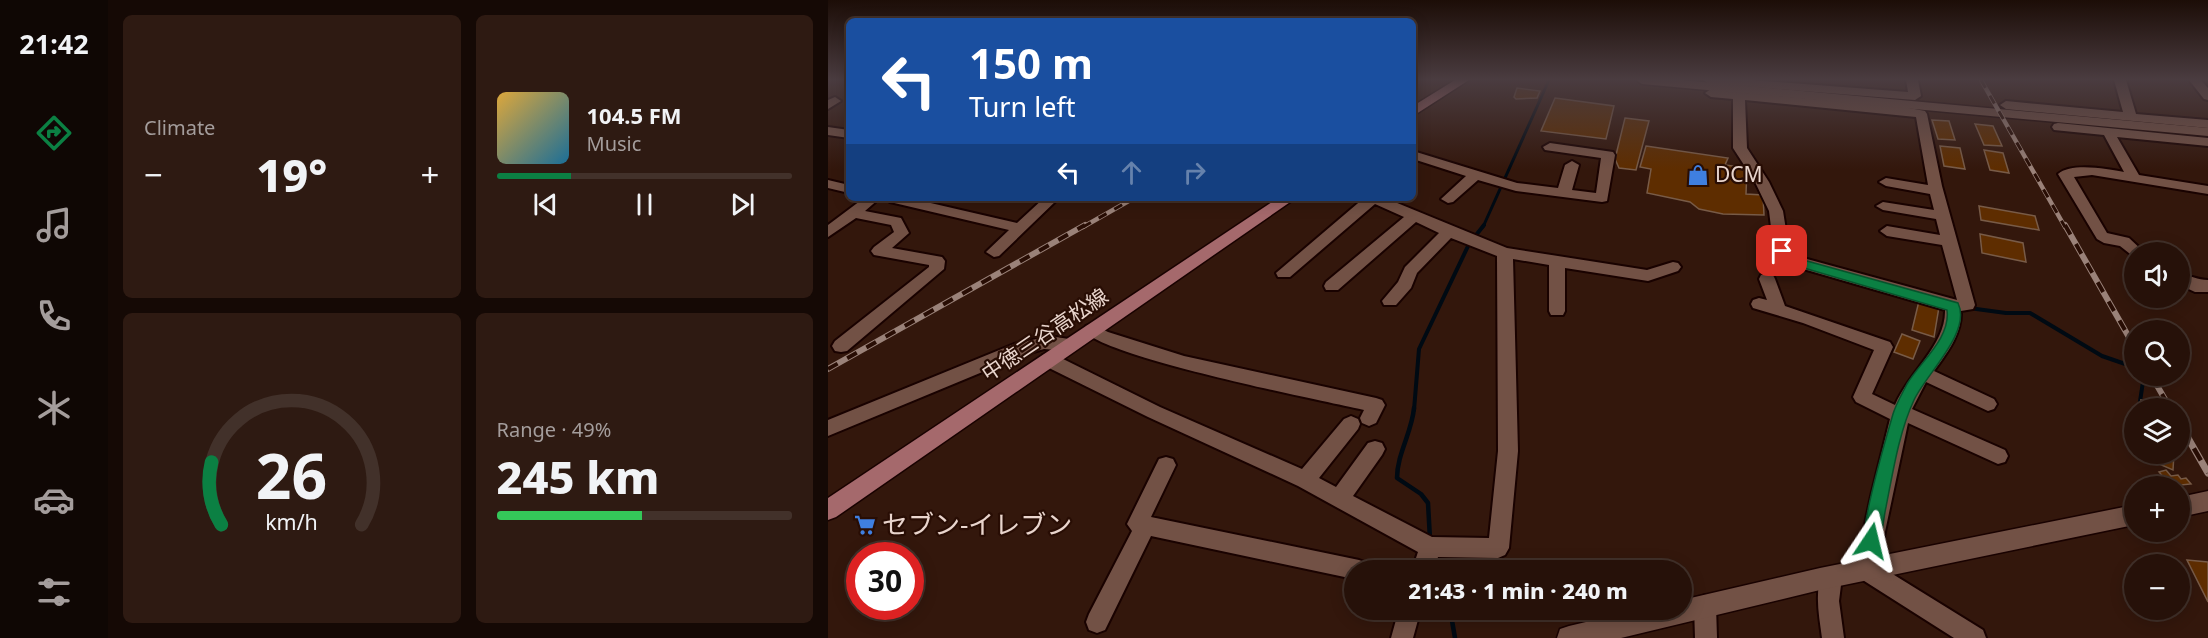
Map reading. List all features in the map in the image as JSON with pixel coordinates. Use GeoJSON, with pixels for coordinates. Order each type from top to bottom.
{"type":"FeatureCollection","features":[{"type":"Feature","properties":{"kind":"main road","name":"中徳三谷高松線"},"geometry":{"type":"LineString","coordinates":[[828,510],[1284,201]]}},
{"type":"Feature","properties":{"kind":"street"},"geometry":{"type":"LineString","coordinates":[[1746,110],[1740,148],[1762,182],[1776,211],[1781,246],[1785,255],[1803,264],[1953,306],[1967,305],[1930,166],[1927,129],[1921,114],[1893,110]]}},
{"type":"Feature","properties":{"kind":"street"},"geometry":{"type":"LineString","coordinates":[[1963,110],[2208,132]]}},
{"type":"Feature","properties":{"kind":"street"},"geometry":{"type":"LineString","coordinates":[[2056,110],[2208,124]]}},
{"type":"Feature","properties":{"kind":"street"},"geometry":{"type":"LineString","coordinates":[[2129,110],[2131,117]]}},
{"type":"Feature","properties":{"kind":"street"},"geometry":{"type":"LineString","coordinates":[[2058,127],[2208,142]]}},
{"type":"Feature","properties":{"kind":"street"},"geometry":{"type":"LineString","coordinates":[[828,131],[846,134]]}},
{"type":"Feature","properties":{"kind":"street"},"geometry":{"type":"LineString","coordinates":[[2108,132],[2134,178]]}},
{"type":"Feature","properties":{"kind":"street"},"geometry":{"type":"LineString","coordinates":[[1416,155],[1504,183],[1602,198],[1608,155],[1551,147]]}},
{"type":"Feature","properties":{"kind":"street"},"geometry":{"type":"LineString","coordinates":[[1564,193],[1572,165]]}},
{"type":"Feature","properties":{"kind":"street"},"geometry":{"type":"LineString","coordinates":[[2124,242],[2109,240],[2102,236],[2065,174],[2092,171],[2208,190]]}},
{"type":"Feature","properties":{"kind":"street"},"geometry":{"type":"LineString","coordinates":[[1448,199],[1476,174]]}},
{"type":"Feature","properties":{"kind":"street"},"geometry":{"type":"LineString","coordinates":[[1886,182],[1936,191]]}},
{"type":"Feature","properties":{"kind":"street"},"geometry":{"type":"LineString","coordinates":[[828,184],[846,188]]}},
{"type":"Feature","properties":{"kind":"street"},"geometry":{"type":"LineString","coordinates":[[828,232],[869,201]]}},
{"type":"Feature","properties":{"kind":"street"},"geometry":{"type":"LineString","coordinates":[[903,201],[1020,228]]}},
{"type":"Feature","properties":{"kind":"street"},"geometry":{"type":"LineString","coordinates":[[994,252],[1049,201]]}},
{"type":"Feature","properties":{"kind":"street"},"geometry":{"type":"LineString","coordinates":[[1284,273],[1369,201]]}},
{"type":"Feature","properties":{"kind":"street"},"geometry":{"type":"LineString","coordinates":[[1380,201],[1505,253],[1648,276],[1673,267]]}},
{"type":"Feature","properties":{"kind":"street"},"geometry":{"type":"LineString","coordinates":[[1883,206],[1943,216]]}},
{"type":"Feature","properties":{"kind":"street"},"geometry":{"type":"LineString","coordinates":[[841,346],[936,269],[937,261],[879,251],[902,233],[896,221],[853,213]]}},
{"type":"Feature","properties":{"kind":"street"},"geometry":{"type":"LineString","coordinates":[[1332,286],[1415,216]]}},
{"type":"Feature","properties":{"kind":"street"},"geometry":{"type":"LineString","coordinates":[[1390,301],[1405,284],[1410,271],[1449,231]]}},
{"type":"Feature","properties":{"kind":"street"},"geometry":{"type":"LineString","coordinates":[[1887,231],[1949,240]]}},
{"type":"Feature","properties":{"kind":"street"},"geometry":{"type":"LineString","coordinates":[[1427,547],[1498,548],[1508,451],[1505,253]]}},
{"type":"Feature","properties":{"kind":"street"},"geometry":{"type":"LineString","coordinates":[[1557,262],[1557,311]]}},
{"type":"Feature","properties":{"kind":"street"},"geometry":{"type":"LineString","coordinates":[[1767,279],[1778,310]]}},
{"type":"Feature","properties":{"kind":"street"},"geometry":{"type":"LineString","coordinates":[[2190,282],[2195,286],[2208,286]]}},
{"type":"Feature","properties":{"kind":"street"},"geometry":{"type":"LineString","coordinates":[[1759,304],[1884,348],[1862,397],[1998,456]]}},
{"type":"Feature","properties":{"kind":"street"},"geometry":{"type":"LineString","coordinates":[[1866,570],[1877,508],[1901,413],[1923,373],[1947,340],[1955,318],[1953,306]]}},
{"type":"Feature","properties":{"kind":"street"},"geometry":{"type":"LineString","coordinates":[[1092,330],[1102,336],[1184,363],[1376,405],[1305,480]]}},
{"type":"Feature","properties":{"kind":"street"},"geometry":{"type":"LineString","coordinates":[[828,428],[1020,349],[1041,342],[1069,345]]}},
{"type":"Feature","properties":{"kind":"street"},"geometry":{"type":"LineString","coordinates":[[1049,360],[1305,480],[1426,545],[1429,553],[1427,560]]}},
{"type":"Feature","properties":{"kind":"street"},"geometry":{"type":"LineString","coordinates":[[1923,373],[1988,404]]}},
{"type":"Feature","properties":{"kind":"street"},"geometry":{"type":"LineString","coordinates":[[1339,499],[1375,449]]}},
{"type":"Feature","properties":{"kind":"street"},"geometry":{"type":"LineString","coordinates":[[1166,465],[1137,524],[1344,567]]}},
{"type":"Feature","properties":{"kind":"street"},"geometry":{"type":"LineString","coordinates":[[2190,505],[2208,501]]}},
{"type":"Feature","properties":{"kind":"street"},"geometry":{"type":"LineString","coordinates":[[1569,638],[1831,577],[2124,517]]}},
{"type":"Feature","properties":{"kind":"street"},"geometry":{"type":"LineString","coordinates":[[1097,622],[1145,526]]}},
{"type":"Feature","properties":{"kind":"street"},"geometry":{"type":"LineString","coordinates":[[1866,570],[1975,638]]}},
{"type":"Feature","properties":{"kind":"street"},"geometry":{"type":"LineString","coordinates":[[1831,577],[1828,601],[1833,638]]}},
{"type":"Feature","properties":{"kind":"street"},"geometry":{"type":"LineString","coordinates":[[1705,606],[1706,638]]}},
{"type":"Feature","properties":{"kind":"street"},"geometry":{"type":"LineString","coordinates":[[1402,638],[1407,620]]}},
{"type":"Feature","properties":{"kind":"building"},"geometry":{"type":"Polygon","coordinates":[[[1550,110],[1613,110],[1606,139],[1541,131],[1550,110]]]}},
{"type":"Feature","properties":{"kind":"building"},"geometry":{"type":"Polygon","coordinates":[[[1625,118],[1649,121],[1636,170],[1619,168],[1615,159],[1625,118]]]}},
{"type":"Feature","properties":{"kind":"building"},"geometry":{"type":"Polygon","coordinates":[[[1932,120],[1949,121],[1955,140],[1938,139],[1932,120]]]}},
{"type":"Feature","properties":{"kind":"building"},"geometry":{"type":"Polygon","coordinates":[[[1975,124],[1993,126],[2002,146],[1984,145],[1975,124]]]}},
{"type":"Feature","properties":{"kind":"building"},"geometry":{"type":"Polygon","coordinates":[[[1646,146],[1728,158],[1725,165],[1747,168],[1746,194],[1763,195],[1764,215],[1723,214],[1699,209],[1690,202],[1647,193],[1651,169],[1640,167],[1646,146]]]}},
{"type":"Feature","properties":{"kind":"building"},"geometry":{"type":"Polygon","coordinates":[[[1940,146],[1960,148],[1965,169],[1944,166],[1940,146]]]}},
{"type":"Feature","properties":{"kind":"building"},"geometry":{"type":"Polygon","coordinates":[[[1984,150],[2003,153],[2009,173],[1990,170],[1984,150]]]}},
{"type":"Feature","properties":{"kind":"building"},"geometry":{"type":"Polygon","coordinates":[[[1979,206],[2035,216],[2039,230],[1981,220],[1979,206]]]}},
{"type":"Feature","properties":{"kind":"building"},"geometry":{"type":"Polygon","coordinates":[[[1980,234],[2023,243],[2026,262],[1982,253],[1980,234]]]}},
{"type":"Feature","properties":{"kind":"building"},"geometry":{"type":"Polygon","coordinates":[[[1919,301],[1939,307],[1934,337],[1912,330],[1919,301]]]}},
{"type":"Feature","properties":{"kind":"building"},"geometry":{"type":"Polygon","coordinates":[[[1902,334],[1920,341],[1913,359],[1894,352],[1902,334]]]}},
{"type":"Feature","properties":{"kind":"building"},"geometry":{"type":"Polygon","coordinates":[[[2159,464],[2173,464],[2173,470],[2159,464]]]}},
{"type":"Feature","properties":{"kind":"building"},"geometry":{"type":"Polygon","coordinates":[[[2166,470],[2171,476],[2162,476],[2159,472],[2166,470]]]}},
{"type":"Feature","properties":{"kind":"building"},"geometry":{"type":"Polygon","coordinates":[[[2190,560],[2208,562],[2208,602],[2190,566],[2190,560]]]}},
{"type":"Feature","properties":{"kind":"waterway"},"geometry":{"type":"LineString","coordinates":[[1484,225],[1536,110]]}},
{"type":"Feature","properties":{"kind":"waterway"},"geometry":{"type":"LineString","coordinates":[[1414,410],[1419,349],[1469,244],[1484,225]]}},
{"type":"Feature","properties":{"kind":"waterway"},"geometry":{"type":"LineString","coordinates":[[1969,308],[2006,313],[2030,313],[2102,356],[2124,364]]}},
{"type":"Feature","properties":{"kind":"waterway"},"geometry":{"type":"LineString","coordinates":[[2141,398],[2142,386]]}},
{"type":"Feature","properties":{"kind":"waterway"},"geometry":{"type":"LineString","coordinates":[[1414,408],[1399,460],[1397,478],[1421,494],[1428,503],[1430,539]]}},
{"type":"Feature","properties":{"kind":"waterway"},"geometry":{"type":"LineString","coordinates":[[1452,620],[1455,638]]}},
{"type":"Feature","properties":{"kind":"railway"},"geometry":{"type":"LineString","coordinates":[[1998,110],[2065,227]]}},
{"type":"Feature","properties":{"kind":"railway"},"geometry":{"type":"LineString","coordinates":[[1083,227],[1129,201]]}},
{"type":"Feature","properties":{"kind":"railway"},"geometry":{"type":"LineString","coordinates":[[828,369],[1085,225]]}},
{"type":"Feature","properties":{"kind":"railway"},"geometry":{"type":"LineString","coordinates":[[2065,225],[2124,328]]}},
{"type":"Feature","properties":{"kind":"railway"},"geometry":{"type":"LineString","coordinates":[[2157,386],[2164,398]]}},
{"type":"Feature","properties":{"kind":"railway"},"geometry":{"type":"LineString","coordinates":[[2190,442],[2208,473]]}},
{"type":"Feature","properties":{"kind":"place","name":"DCM"},"geometry":{"type":"Point","coordinates":[1698,175]}},
{"type":"Feature","properties":{"kind":"place","name":"セブン-イレブン"},"geometry":{"type":"Point","coordinates":[865,525]}},
{"type":"Feature","properties":{"kind":"route"},"geometry":{"type":"LineString","coordinates":[[1782,251],[1791,260],[1803,264],[1953,306],[1955,318],[1947,340],[1913,386],[1901,411],[1871,541]]}}]}
